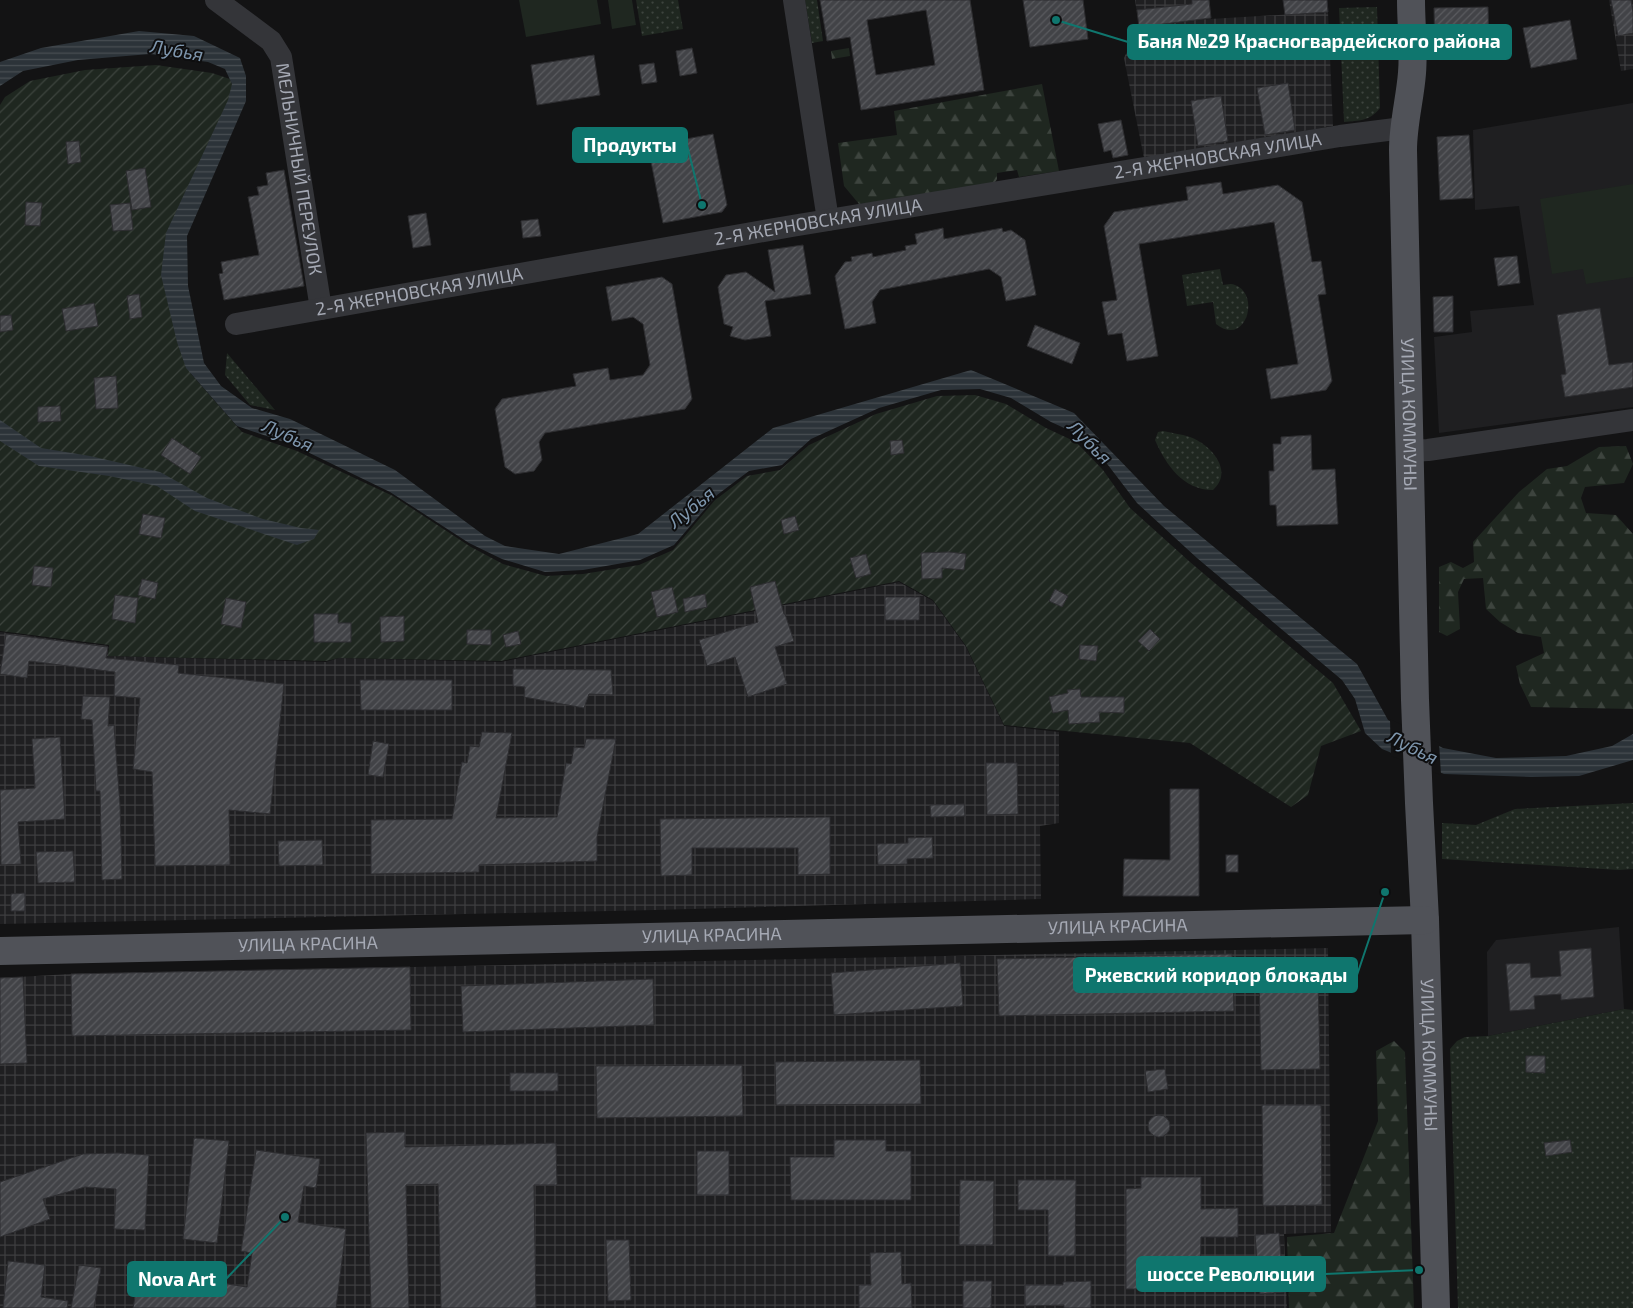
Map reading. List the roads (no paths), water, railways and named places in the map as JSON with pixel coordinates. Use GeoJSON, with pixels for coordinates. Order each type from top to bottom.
{"type":"FeatureCollection","features":[{"type":"Feature","properties":{"kind":"main road","name":"УЛИЦА КОММУНЫ"},"geometry":{"type":"LineString","coordinates":[[1394,0],[1397,102],[1403,128],[1415,700],[1418,804],[1425,920],[1436,1308]]}},
{"type":"Feature","properties":{"kind":"main road","name":"УЛИЦА КОММУНЫ"},"geometry":{"type":"LineString","coordinates":[[1403,128],[1409,101],[1412,71],[1411,0]]}},
{"type":"Feature","properties":{"kind":"main road","name":"УЛИЦА КРАСИНА"},"geometry":{"type":"LineString","coordinates":[[0,951],[1425,920]]}},
{"type":"Feature","properties":{"kind":"street","name":"МЕЛЬНИЧНЫЙ ПЕРЕУЛОК"},"geometry":{"type":"LineString","coordinates":[[216,0],[271,41],[281,57],[321,309]]}},
{"type":"Feature","properties":{"kind":"street"},"geometry":{"type":"LineString","coordinates":[[794,0],[828,220]]}},
{"type":"Feature","properties":{"kind":"street","name":"2-Я ЖЕРНОВСКАЯ УЛИЦА"},"geometry":{"type":"LineString","coordinates":[[236,324],[828,220],[1333,137],[1403,128]]}},
{"type":"Feature","properties":{"kind":"street"},"geometry":{"type":"LineString","coordinates":[[1411,451],[1633,420]]}},
{"type":"Feature","properties":{"kind":"water","name":"Лубья"},"geometry":{"type":"Polygon","coordinates":[[[139,31],[194,36],[240,58],[246,76],[246,101],[187,236],[188,286],[204,363],[221,386],[252,408],[290,419],[395,470],[485,536],[505,546],[559,554],[638,534],[773,428],[971,370],[1074,413],[1164,506],[1357,664],[1388,720],[1443,748],[1496,758],[1566,756],[1612,746],[1633,734],[1633,760],[1579,776],[1531,777],[1444,774],[1382,749],[1365,733],[1355,699],[1342,680],[1197,558],[1137,503],[1108,465],[1082,436],[1051,422],[1011,398],[980,389],[941,390],[879,408],[811,439],[782,465],[749,471],[717,495],[674,545],[640,560],[583,570],[545,572],[502,559],[469,543],[390,492],[293,445],[237,426],[186,368],[177,342],[161,275],[166,233],[228,100],[232,84],[225,69],[208,62],[150,54],[78,60],[23,71],[0,86],[0,62],[41,48],[139,31]]]}},
{"type":"Feature","properties":{"kind":"water"},"geometry":{"type":"Polygon","coordinates":[[[0,420],[41,448],[90,456],[160,472],[207,498],[263,519],[301,528],[319,530],[314,539],[297,545],[195,511],[157,486],[109,476],[39,466],[0,441],[0,420]]]}},
{"type":"Feature","properties":{"kind":"place","name":"Баня №29 Красногвардейского района"},"geometry":{"type":"Point","coordinates":[1056,20]}},
{"type":"Feature","properties":{"kind":"place","name":"Продукты"},"geometry":{"type":"Point","coordinates":[702,205]}},
{"type":"Feature","properties":{"kind":"place","name":"Ржевский коридор блокады"},"geometry":{"type":"Point","coordinates":[1385,892]}},
{"type":"Feature","properties":{"kind":"place","name":"Nova Art"},"geometry":{"type":"Point","coordinates":[285,1217]}},
{"type":"Feature","properties":{"kind":"place","name":"шоссе Революции"},"geometry":{"type":"Point","coordinates":[1419,1270]}}]}
